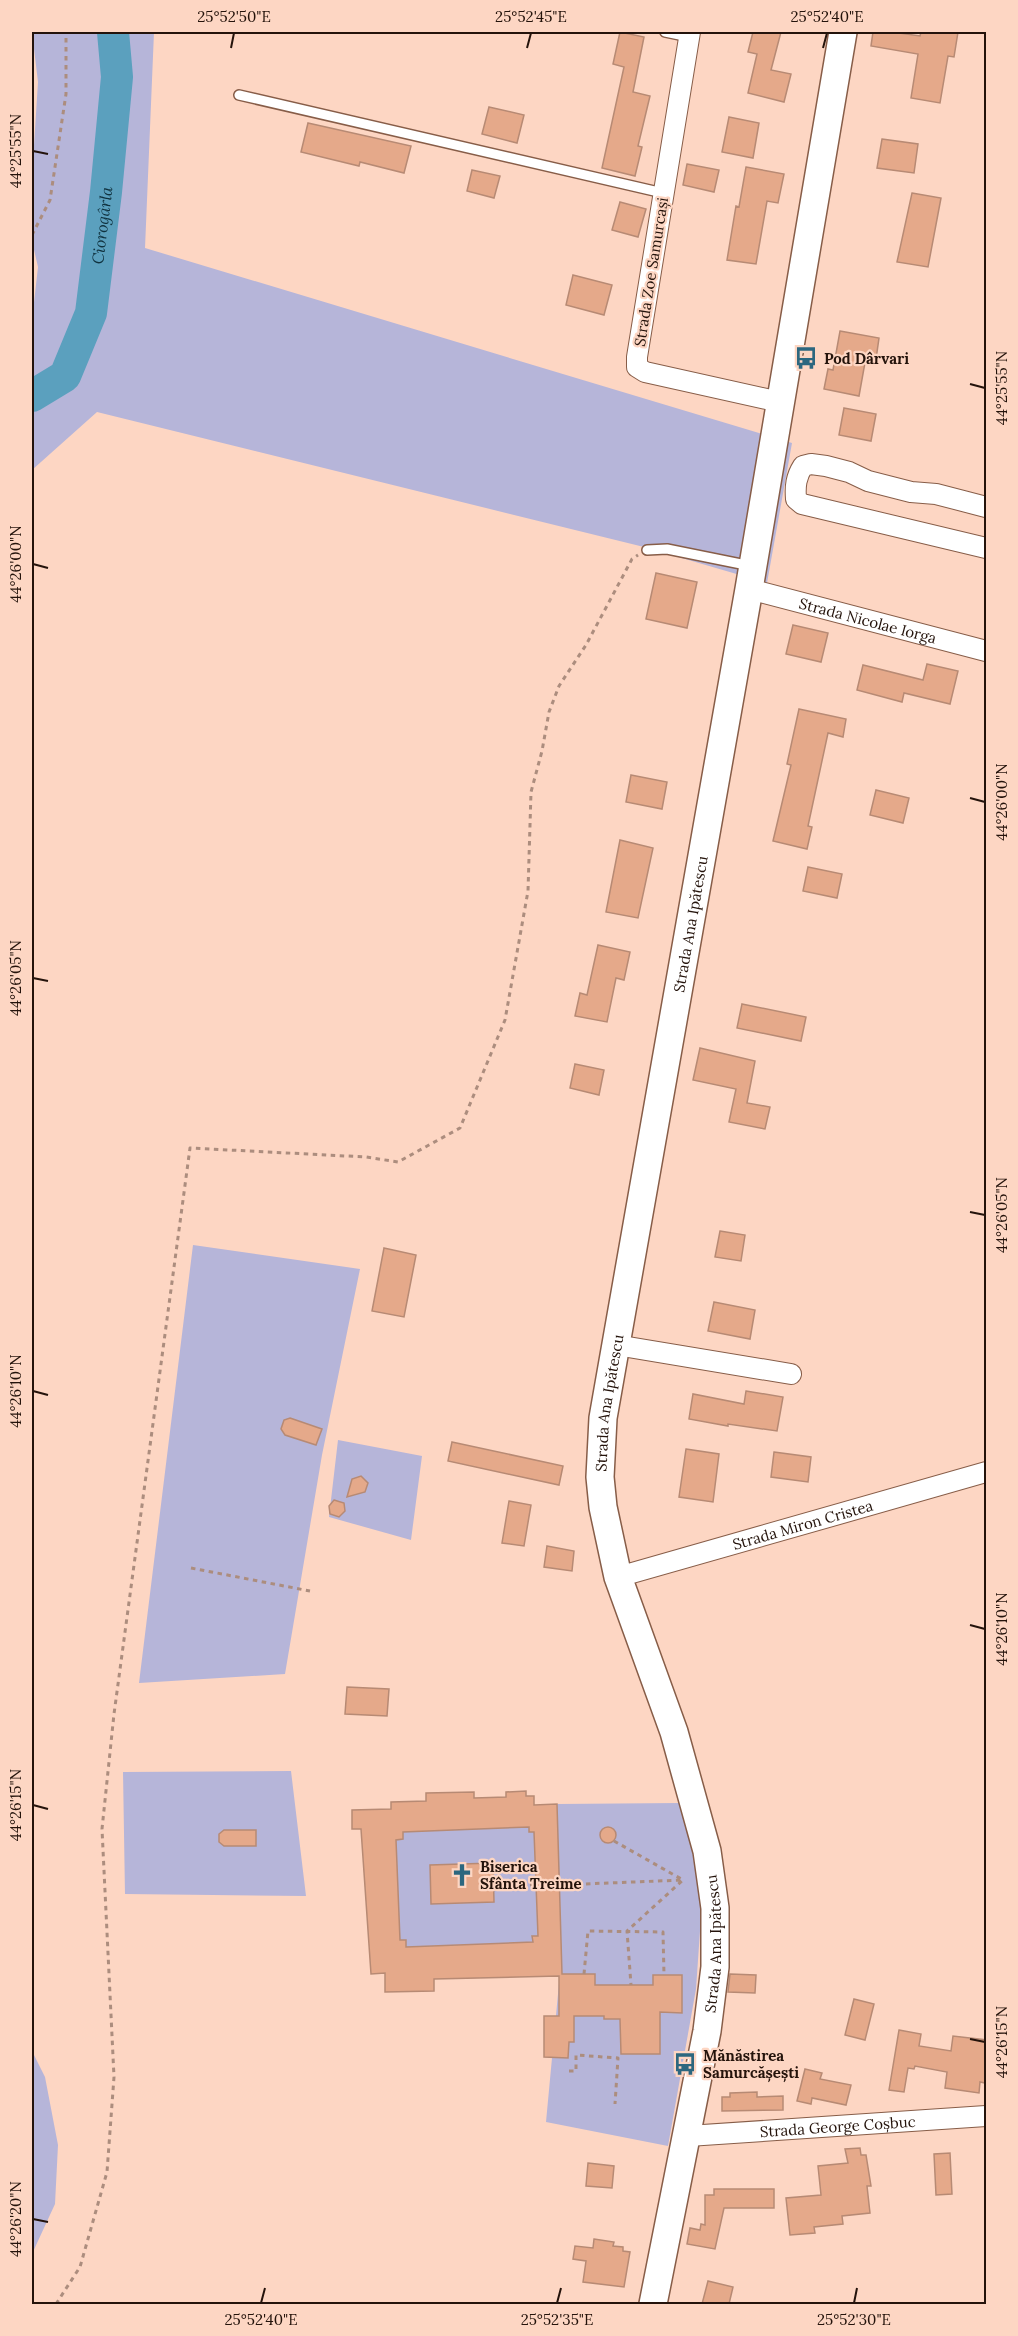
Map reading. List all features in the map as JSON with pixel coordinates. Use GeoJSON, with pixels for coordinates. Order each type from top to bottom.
{"type":"FeatureCollection","features":[{"type":"Feature","properties":{"kind":"main road","name":"Strada Ana Ipătescu"},"geometry":{"type":"LineString","coordinates":[[653,2304],[688,2136],[712,1999],[716,1935],[712,1880],[700,1823],[674,1732],[618,1577],[603,1507],[600,1476],[603,1418],[751,578],[843,32]]}},
{"type":"Feature","properties":{"kind":"street","name":"Strada Zoe Samurcași"},"geometry":{"type":"LineString","coordinates":[[689,34],[637,367],[645,372],[780,402]]}},
{"type":"Feature","properties":{"kind":"street"},"geometry":{"type":"LineString","coordinates":[[986,547],[802,504],[796,499],[797,476],[803,466],[811,464],[826,466],[849,471],[868,481],[911,492],[936,494],[987,507]]}},
{"type":"Feature","properties":{"kind":"street"},"geometry":{"type":"LineString","coordinates":[[768,479],[797,476]]}},
{"type":"Feature","properties":{"kind":"street","name":"Strada Nicolae Iorga"},"geometry":{"type":"LineString","coordinates":[[751,578],[987,651]]}},
{"type":"Feature","properties":{"kind":"street"},"geometry":{"type":"LineString","coordinates":[[616,1345],[791,1374]]}},
{"type":"Feature","properties":{"kind":"street","name":"Strada Miron Cristea"},"geometry":{"type":"LineString","coordinates":[[618,1577],[987,1472]]}},
{"type":"Feature","properties":{"kind":"street","name":"Strada George Coșbuc"},"geometry":{"type":"LineString","coordinates":[[688,2136],[987,2116]]}},
{"type":"Feature","properties":{"kind":"lane"},"geometry":{"type":"LineString","coordinates":[[664,32],[689,34]]}},
{"type":"Feature","properties":{"kind":"lane"},"geometry":{"type":"LineString","coordinates":[[239,95],[663,193]]}},
{"type":"Feature","properties":{"kind":"lane"},"geometry":{"type":"LineString","coordinates":[[647,550],[667,549],[751,578]]}},
{"type":"Feature","properties":{"kind":"path"},"geometry":{"type":"LineString","coordinates":[[32,235],[50,200],[52,189],[66,94],[66,32]]}},
{"type":"Feature","properties":{"kind":"path"},"geometry":{"type":"LineString","coordinates":[[56,2304],[80,2268],[107,2172],[114,2077],[102,1829],[116,1703],[189,1148],[366,1157],[398,1162],[460,1128],[505,1020],[528,891],[531,792],[549,712],[559,686],[586,645],[632,559],[647,550]]}},
{"type":"Feature","properties":{"kind":"path"},"geometry":{"type":"LineString","coordinates":[[191,1568],[310,1591]]}},
{"type":"Feature","properties":{"kind":"path"},"geometry":{"type":"LineString","coordinates":[[614,1841],[683,1880]]}},
{"type":"Feature","properties":{"kind":"path"},"geometry":{"type":"LineString","coordinates":[[627,1931],[683,1880]]}},
{"type":"Feature","properties":{"kind":"path"},"geometry":{"type":"LineString","coordinates":[[559,1885],[712,1880]]}},
{"type":"Feature","properties":{"kind":"path"},"geometry":{"type":"LineString","coordinates":[[494,1884],[536,1885]]}},
{"type":"Feature","properties":{"kind":"path"},"geometry":{"type":"LineString","coordinates":[[584,1974],[588,1931],[627,1931],[663,1932],[664,1975]]}},
{"type":"Feature","properties":{"kind":"path"},"geometry":{"type":"LineString","coordinates":[[627,1931],[631,1985]]}},
{"type":"Feature","properties":{"kind":"path"},"geometry":{"type":"LineString","coordinates":[[569,2071],[576,2071],[576,2055],[618,2058],[615,2104]]}},
{"type":"Feature","properties":{"kind":"shaded area"},"geometry":{"type":"Polygon","coordinates":[[[32,32],[154,32],[145,248],[792,443],[767,583],[644,547],[97,412],[32,470],[32,320],[38,267],[32,241],[32,177],[38,82],[32,32]]]}},
{"type":"Feature","properties":{"kind":"shaded area"},"geometry":{"type":"Polygon","coordinates":[[[193,1245],[360,1269],[322,1455],[285,1674],[139,1683],[193,1245]]]}},
{"type":"Feature","properties":{"kind":"shaded area"},"geometry":{"type":"Polygon","coordinates":[[[338,1440],[422,1456],[411,1540],[329,1517],[338,1440]]]}},
{"type":"Feature","properties":{"kind":"shaded area"},"geometry":{"type":"Polygon","coordinates":[[[291,1771],[306,1896],[125,1894],[123,1772],[291,1771]]]}},
{"type":"Feature","properties":{"kind":"shaded area"},"geometry":{"type":"Polygon","coordinates":[[[680,1803],[697,1862],[702,1902],[696,1989],[668,2146],[546,2122],[561,1962],[557,1804],[680,1803]]]}},
{"type":"Feature","properties":{"kind":"shaded area"},"geometry":{"type":"Polygon","coordinates":[[[529,1827],[529,1832],[534,1832],[538,1936],[533,1936],[533,1942],[406,1947],[406,1940],[400,1940],[396,1840],[403,1839],[403,1832],[529,1827]]]}},
{"type":"Feature","properties":{"kind":"shaded area"},"geometry":{"type":"Polygon","coordinates":[[[32,2051],[45,2077],[58,2145],[55,2204],[32,2254],[32,2051]]]}},
{"type":"Feature","properties":{"kind":"building"},"geometry":{"type":"Polygon","coordinates":[[[620,32],[644,37],[633,92],[650,96],[638,146],[642,147],[635,176],[602,168],[624,67],[613,64],[620,32]]]}},
{"type":"Feature","properties":{"kind":"building"},"geometry":{"type":"Polygon","coordinates":[[[753,32],[781,32],[771,70],[791,74],[784,102],[748,93],[757,54],[748,52],[753,32]]]}},
{"type":"Feature","properties":{"kind":"building"},"geometry":{"type":"Polygon","coordinates":[[[873,32],[920,36],[921,32],[958,32],[954,57],[948,56],[940,103],[911,98],[918,54],[871,46],[873,32]]]}},
{"type":"Feature","properties":{"kind":"building"},"geometry":{"type":"Polygon","coordinates":[[[489,107],[524,115],[517,143],[482,134],[489,107]]]}},
{"type":"Feature","properties":{"kind":"building"},"geometry":{"type":"Polygon","coordinates":[[[729,117],[759,123],[753,158],[722,152],[729,117]]]}},
{"type":"Feature","properties":{"kind":"building"},"geometry":{"type":"Polygon","coordinates":[[[308,123],[411,146],[404,173],[360,162],[359,166],[301,152],[308,123]]]}},
{"type":"Feature","properties":{"kind":"building"},"geometry":{"type":"Polygon","coordinates":[[[882,139],[918,144],[914,173],[877,168],[882,139]]]}},
{"type":"Feature","properties":{"kind":"building"},"geometry":{"type":"Polygon","coordinates":[[[687,164],[719,170],[714,192],[683,185],[687,164]]]}},
{"type":"Feature","properties":{"kind":"building"},"geometry":{"type":"Polygon","coordinates":[[[746,167],[784,174],[778,203],[767,201],[756,264],[727,260],[736,206],[739,207],[746,167]]]}},
{"type":"Feature","properties":{"kind":"building"},"geometry":{"type":"Polygon","coordinates":[[[472,170],[500,176],[494,198],[467,191],[472,170]]]}},
{"type":"Feature","properties":{"kind":"building"},"geometry":{"type":"Polygon","coordinates":[[[912,193],[941,198],[928,267],[897,262],[912,193]]]}},
{"type":"Feature","properties":{"kind":"building"},"geometry":{"type":"Polygon","coordinates":[[[620,202],[646,209],[638,237],[612,230],[620,202]]]}},
{"type":"Feature","properties":{"kind":"building"},"geometry":{"type":"Polygon","coordinates":[[[573,275],[612,285],[604,315],[566,305],[573,275]]]}},
{"type":"Feature","properties":{"kind":"building"},"geometry":{"type":"Polygon","coordinates":[[[840,331],[879,338],[876,359],[866,357],[859,396],[824,389],[828,369],[833,370],[840,331]]]}},
{"type":"Feature","properties":{"kind":"building"},"geometry":{"type":"Polygon","coordinates":[[[844,408],[876,414],[871,441],[839,435],[844,408]]]}},
{"type":"Feature","properties":{"kind":"building"},"geometry":{"type":"Polygon","coordinates":[[[656,573],[697,582],[687,628],[646,619],[656,573]]]}},
{"type":"Feature","properties":{"kind":"building"},"geometry":{"type":"Polygon","coordinates":[[[793,625],[828,633],[821,662],[786,654],[793,625]]]}},
{"type":"Feature","properties":{"kind":"building"},"geometry":{"type":"Polygon","coordinates":[[[927,664],[958,671],[950,704],[904,693],[902,702],[857,690],[863,665],[923,680],[927,664]]]}},
{"type":"Feature","properties":{"kind":"building"},"geometry":{"type":"Polygon","coordinates":[[[799,709],[846,719],[843,737],[828,733],[808,826],[812,827],[807,849],[773,841],[791,765],[787,764],[799,709]]]}},
{"type":"Feature","properties":{"kind":"building"},"geometry":{"type":"Polygon","coordinates":[[[631,775],[667,782],[662,809],[626,802],[631,775]]]}},
{"type":"Feature","properties":{"kind":"building"},"geometry":{"type":"Polygon","coordinates":[[[876,790],[909,798],[903,823],[870,815],[876,790]]]}},
{"type":"Feature","properties":{"kind":"building"},"geometry":{"type":"Polygon","coordinates":[[[620,840],[653,848],[638,918],[606,912],[620,840]]]}},
{"type":"Feature","properties":{"kind":"building"},"geometry":{"type":"Polygon","coordinates":[[[808,867],[842,874],[837,898],[803,891],[808,867]]]}},
{"type":"Feature","properties":{"kind":"building"},"geometry":{"type":"Polygon","coordinates":[[[598,945],[630,952],[624,980],[616,978],[607,1022],[575,1016],[580,993],[587,995],[598,945]]]}},
{"type":"Feature","properties":{"kind":"building"},"geometry":{"type":"Polygon","coordinates":[[[742,1004],[806,1017],[801,1041],[737,1028],[742,1004]]]}},
{"type":"Feature","properties":{"kind":"building"},"geometry":{"type":"Polygon","coordinates":[[[700,1048],[755,1061],[747,1103],[770,1107],[765,1129],[729,1122],[736,1089],[693,1080],[700,1048]]]}},
{"type":"Feature","properties":{"kind":"building"},"geometry":{"type":"Polygon","coordinates":[[[575,1064],[604,1070],[599,1095],[570,1088],[575,1064]]]}},
{"type":"Feature","properties":{"kind":"building"},"geometry":{"type":"Polygon","coordinates":[[[720,1231],[745,1235],[741,1261],[715,1257],[720,1231]]]}},
{"type":"Feature","properties":{"kind":"building"},"geometry":{"type":"Polygon","coordinates":[[[384,1248],[416,1255],[404,1317],[372,1311],[384,1248]]]}},
{"type":"Feature","properties":{"kind":"building"},"geometry":{"type":"Polygon","coordinates":[[[714,1302],[755,1310],[750,1339],[708,1331],[714,1302]]]}},
{"type":"Feature","properties":{"kind":"building"},"geometry":{"type":"Polygon","coordinates":[[[746,1391],[783,1397],[777,1431],[689,1419],[693,1394],[744,1404],[746,1391]]]}},
{"type":"Feature","properties":{"kind":"building"},"geometry":{"type":"Polygon","coordinates":[[[290,1418],[322,1429],[316,1445],[285,1435],[281,1429],[284,1420],[290,1418]]]}},
{"type":"Feature","properties":{"kind":"building"},"geometry":{"type":"Polygon","coordinates":[[[452,1442],[563,1466],[559,1485],[448,1461],[452,1442]]]}},
{"type":"Feature","properties":{"kind":"building"},"geometry":{"type":"Polygon","coordinates":[[[686,1449],[719,1454],[713,1502],[679,1497],[686,1449]]]}},
{"type":"Feature","properties":{"kind":"building"},"geometry":{"type":"Polygon","coordinates":[[[774,1452],[811,1457],[808,1482],[771,1477],[774,1452]]]}},
{"type":"Feature","properties":{"kind":"building"},"geometry":{"type":"Polygon","coordinates":[[[361,1476],[368,1483],[365,1492],[347,1497],[352,1479],[361,1476]]]}},
{"type":"Feature","properties":{"kind":"building"},"geometry":{"type":"Polygon","coordinates":[[[334,1500],[344,1503],[345,1511],[339,1517],[330,1514],[329,1506],[334,1500]]]}},
{"type":"Feature","properties":{"kind":"building"},"geometry":{"type":"Polygon","coordinates":[[[509,1501],[531,1505],[524,1546],[502,1543],[509,1501]]]}},
{"type":"Feature","properties":{"kind":"building"},"geometry":{"type":"Polygon","coordinates":[[[547,1546],[574,1551],[572,1571],[544,1567],[547,1546]]]}},
{"type":"Feature","properties":{"kind":"building"},"geometry":{"type":"Polygon","coordinates":[[[347,1687],[389,1689],[387,1716],[345,1714],[347,1687]]]}},
{"type":"Feature","properties":{"kind":"building"},"geometry":{"type":"Polygon","coordinates":[[[526,1791],[526,1796],[534,1796],[534,1805],[557,1804],[562,1974],[595,1974],[595,1985],[653,1985],[653,1975],[682,1975],[682,2013],[660,2012],[660,2054],[621,2054],[620,2019],[604,2019],[604,2016],[574,2016],[574,2042],[569,2042],[568,2058],[544,2057],[544,2016],[559,2016],[559,1976],[434,1979],[434,1991],[385,1992],[385,1973],[371,1974],[361,1829],[352,1829],[352,1810],[391,1809],[391,1802],[426,1801],[426,1793],[474,1792],[474,1798],[506,1797],[506,1792],[526,1791]],[[529,1827],[403,1832],[403,1839],[396,1840],[400,1940],[406,1940],[406,1947],[533,1942],[532,1936],[538,1936],[534,1832],[529,1832],[529,1827]]]}},
{"type":"Feature","properties":{"kind":"building"},"geometry":{"type":"Polygon","coordinates":[[[605,1827],[611,1827],[616,1835],[614,1841],[605,1843],[600,1838],[600,1832],[605,1827]]]}},
{"type":"Feature","properties":{"kind":"building"},"geometry":{"type":"Polygon","coordinates":[[[224,1830],[256,1830],[256,1846],[224,1846],[219,1842],[219,1834],[224,1830]]]}},
{"type":"Feature","properties":{"kind":"building","name":"Biserica Sfânta Treime"},"geometry":{"type":"Polygon","coordinates":[[[493,1863],[494,1902],[431,1904],[430,1865],[493,1863]]]}},
{"type":"Feature","properties":{"kind":"building"},"geometry":{"type":"Polygon","coordinates":[[[730,1974],[756,1975],[755,1993],[728,1992],[730,1974]]]}},
{"type":"Feature","properties":{"kind":"building"},"geometry":{"type":"Polygon","coordinates":[[[854,1999],[874,2004],[865,2040],[845,2035],[854,1999]]]}},
{"type":"Feature","properties":{"kind":"building"},"geometry":{"type":"Polygon","coordinates":[[[899,2030],[921,2034],[919,2046],[951,2051],[953,2036],[987,2040],[985,2083],[980,2082],[979,2093],[945,2088],[947,2072],[915,2066],[914,2069],[908,2068],[904,2092],[889,2090],[899,2030]]]}},
{"type":"Feature","properties":{"kind":"building"},"geometry":{"type":"Polygon","coordinates":[[[805,2069],[822,2073],[820,2079],[851,2085],[846,2105],[812,2098],[811,2104],[797,2101],[805,2069]]]}},
{"type":"Feature","properties":{"kind":"building"},"geometry":{"type":"Polygon","coordinates":[[[757,2092],[757,2097],[783,2096],[783,2110],[722,2111],[722,2097],[730,2097],[730,2093],[757,2092]]]}},
{"type":"Feature","properties":{"kind":"building"},"geometry":{"type":"Polygon","coordinates":[[[860,2148],[861,2155],[866,2155],[871,2186],[867,2186],[870,2213],[842,2216],[843,2224],[814,2227],[815,2233],[790,2235],[786,2198],[821,2195],[818,2166],[848,2163],[845,2149],[860,2148]]]}},
{"type":"Feature","properties":{"kind":"building"},"geometry":{"type":"Polygon","coordinates":[[[950,2153],[952,2194],[936,2195],[934,2154],[950,2153]]]}},
{"type":"Feature","properties":{"kind":"building"},"geometry":{"type":"Polygon","coordinates":[[[588,2163],[614,2166],[612,2188],[586,2186],[588,2163]]]}},
{"type":"Feature","properties":{"kind":"building"},"geometry":{"type":"Polygon","coordinates":[[[714,2189],[774,2189],[774,2208],[724,2208],[715,2249],[687,2244],[690,2228],[700,2230],[701,2224],[705,2225],[705,2195],[714,2195],[714,2189]]]}},
{"type":"Feature","properties":{"kind":"building"},"geometry":{"type":"Polygon","coordinates":[[[594,2239],[614,2242],[613,2246],[623,2247],[623,2251],[630,2252],[624,2287],[583,2282],[586,2261],[573,2259],[575,2246],[593,2248],[594,2239]]]}},
{"type":"Feature","properties":{"kind":"building"},"geometry":{"type":"Polygon","coordinates":[[[708,2281],[733,2287],[729,2304],[702,2304],[708,2281]]]}},
{"type":"Feature","properties":{"kind":"waterway","name":"Ciorogârla"},"geometry":{"type":"LineString","coordinates":[[32,396],[65,376],[91,313],[117,77],[113,32]]}},
{"type":"Feature","properties":{"kind":"place","name":"Pod Dârvari"},"geometry":{"type":"Point","coordinates":[806,358]}},
{"type":"Feature","properties":{"kind":"place","name":"Biserica Sfânta Treime"},"geometry":{"type":"Point","coordinates":[462,1875]}},
{"type":"Feature","properties":{"kind":"place","name":"Mănăstirea Samurcășești"},"geometry":{"type":"Point","coordinates":[685,2064]}}]}
